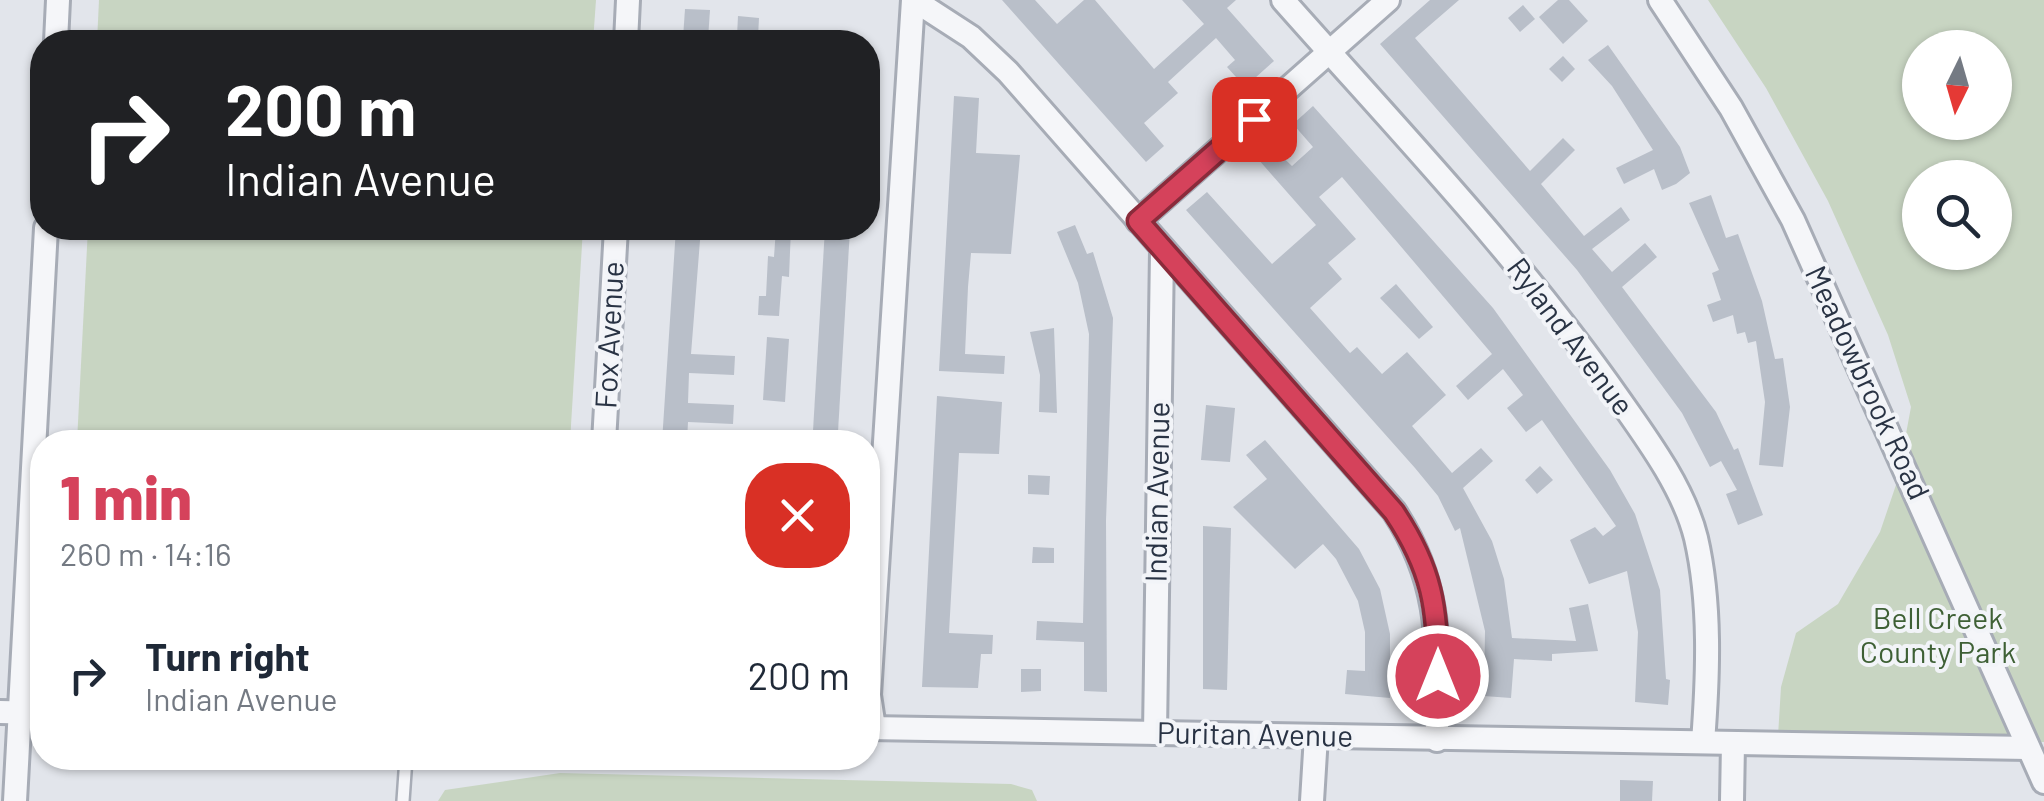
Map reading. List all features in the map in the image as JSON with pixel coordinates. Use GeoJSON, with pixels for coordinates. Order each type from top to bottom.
{"type":"FeatureCollection","features":[{"type":"Feature","properties":{"kind":"street"},"geometry":{"type":"LineString","coordinates":[[57,30],[58,0]]}},
{"type":"Feature","properties":{"kind":"street"},"geometry":{"type":"LineString","coordinates":[[627,30],[628,0]]}},
{"type":"Feature","properties":{"kind":"street"},"geometry":{"type":"LineString","coordinates":[[880,525],[914,0],[952,22],[990,54],[1394,512],[1427,574],[1438,616],[1438,740]]}},
{"type":"Feature","properties":{"kind":"street","name":"Ryland Avenue"},"geometry":{"type":"LineString","coordinates":[[1283,0],[1558,316],[1630,414],[1683,503],[1696,539],[1704,609],[1703,742]]}},
{"type":"Feature","properties":{"kind":"street"},"geometry":{"type":"LineString","coordinates":[[1138,221],[1388,0]]}},
{"type":"Feature","properties":{"kind":"street","name":"Meadowbrook Road"},"geometry":{"type":"LineString","coordinates":[[1660,0],[1730,108],[1792,220],[1924,505],[2044,782]]}},
{"type":"Feature","properties":{"kind":"street"},"geometry":{"type":"LineString","coordinates":[[36,430],[45,240]]}},
{"type":"Feature","properties":{"kind":"street","name":"Fox Avenue"},"geometry":{"type":"LineString","coordinates":[[605,430],[615,240]]}},
{"type":"Feature","properties":{"kind":"street","name":"Indian Avenue"},"geometry":{"type":"LineString","coordinates":[[1155,733],[1162,251]]}},
{"type":"Feature","properties":{"kind":"street"},"geometry":{"type":"LineString","coordinates":[[14,801],[30,538]]}},
{"type":"Feature","properties":{"kind":"street","name":"Puritan Avenue"},"geometry":{"type":"LineString","coordinates":[[880,728],[1733,743]]}},
{"type":"Feature","properties":{"kind":"street"},"geometry":{"type":"LineString","coordinates":[[1312,801],[1316,736]]}},
{"type":"Feature","properties":{"kind":"street"},"geometry":{"type":"LineString","coordinates":[[1732,801],[1733,743],[2028,748]]}},
{"type":"Feature","properties":{"kind":"lane"},"geometry":{"type":"LineString","coordinates":[[403,801],[405,770]]}},
{"type":"Feature","properties":{"kind":"green space"},"geometry":{"type":"Polygon","coordinates":[[[99,0],[596,0],[594,30],[98,30],[99,0]]]}},
{"type":"Feature","properties":{"kind":"green space","name":"Bell Creek County Park"},"geometry":{"type":"Polygon","coordinates":[[[1708,0],[2044,0],[2044,742],[1778,736],[1781,687],[1796,633],[1838,604],[1880,532],[1897,482],[1911,407],[1888,335],[1828,201],[1766,88],[1708,0]]]}},
{"type":"Feature","properties":{"kind":"green space"},"geometry":{"type":"Polygon","coordinates":[[[87,240],[582,240],[571,430],[78,430],[87,240]]]}},
{"type":"Feature","properties":{"kind":"green space"},"geometry":{"type":"Polygon","coordinates":[[[560,773],[1011,784],[1032,790],[1037,801],[438,801],[445,790],[560,773]]]}},
{"type":"Feature","properties":{"kind":"building"},"geometry":{"type":"Polygon","coordinates":[[[1002,0],[1035,0],[1057,24],[1084,0],[1095,0],[1154,69],[1204,24],[1182,0],[1236,0],[1227,8],[1274,61],[1245,87],[1227,67],[1235,60],[1216,38],[1168,82],[1178,93],[1144,123],[1164,146],[1146,162],[1002,0]]]}},
{"type":"Feature","properties":{"kind":"building"},"geometry":{"type":"Polygon","coordinates":[[[1430,0],[1459,0],[1415,38],[1530,171],[1563,138],[1575,150],[1541,184],[1584,236],[1621,207],[1630,220],[1592,249],[1612,272],[1645,243],[1657,257],[1622,287],[1716,412],[1734,450],[1738,448],[1763,515],[1738,525],[1726,494],[1737,490],[1721,461],[1710,467],[1682,413],[1577,270],[1380,44],[1430,0]]]}},
{"type":"Feature","properties":{"kind":"building"},"geometry":{"type":"Polygon","coordinates":[[[1558,0],[1569,0],[1588,21],[1563,44],[1539,17],[1558,0]]]}},
{"type":"Feature","properties":{"kind":"building"},"geometry":{"type":"Polygon","coordinates":[[[1523,5],[1535,19],[1520,32],[1508,18],[1523,5]]]}},
{"type":"Feature","properties":{"kind":"building"},"geometry":{"type":"Polygon","coordinates":[[[685,9],[710,10],[709,30],[684,30],[685,9]]]}},
{"type":"Feature","properties":{"kind":"building"},"geometry":{"type":"Polygon","coordinates":[[[738,16],[759,18],[758,30],[737,30],[738,16]]]}},
{"type":"Feature","properties":{"kind":"building"},"geometry":{"type":"Polygon","coordinates":[[[1608,45],[1680,147],[1690,173],[1676,184],[1662,190],[1654,169],[1624,184],[1616,168],[1653,150],[1612,86],[1588,60],[1608,45]]]}},
{"type":"Feature","properties":{"kind":"building"},"geometry":{"type":"Polygon","coordinates":[[[1563,56],[1575,69],[1562,82],[1549,69],[1563,56]]]}},
{"type":"Feature","properties":{"kind":"building"},"geometry":{"type":"Polygon","coordinates":[[[954,96],[979,98],[976,153],[1020,155],[1011,254],[971,253],[968,287],[965,354],[1005,356],[1004,374],[939,371],[954,96]]]}},
{"type":"Feature","properties":{"kind":"building"},"geometry":{"type":"Polygon","coordinates":[[[1313,106],[1493,308],[1610,470],[1635,514],[1660,590],[1666,679],[1670,680],[1668,705],[1635,702],[1638,632],[1627,571],[1589,584],[1570,540],[1595,527],[1603,536],[1616,526],[1542,420],[1526,432],[1507,408],[1523,395],[1503,369],[1468,400],[1456,386],[1492,354],[1342,177],[1319,197],[1356,239],[1328,263],[1342,279],[1310,308],[1350,353],[1357,347],[1382,374],[1407,352],[1446,395],[1412,426],[1452,473],[1481,448],[1493,461],[1463,488],[1492,541],[1504,579],[1512,638],[1576,641],[1569,608],[1588,604],[1598,651],[1552,654],[1552,661],[1514,659],[1511,698],[1484,696],[1485,631],[1460,528],[1455,531],[1438,496],[1415,468],[1186,210],[1207,192],[1272,264],[1316,225],[1258,159],[1271,146],[1292,166],[1313,147],[1293,124],[1313,106]]]}},
{"type":"Feature","properties":{"kind":"building"},"geometry":{"type":"Polygon","coordinates":[[[1711,195],[1726,238],[1738,234],[1762,301],[1775,359],[1783,358],[1790,407],[1783,467],[1759,465],[1765,402],[1756,341],[1748,343],[1745,332],[1737,334],[1733,315],[1713,322],[1707,305],[1721,300],[1712,273],[1719,270],[1689,203],[1711,195]]]}},
{"type":"Feature","properties":{"kind":"building"},"geometry":{"type":"Polygon","coordinates":[[[1075,225],[1087,254],[1093,252],[1113,318],[1106,521],[1107,692],[1084,691],[1084,642],[1036,640],[1037,621],[1083,623],[1089,334],[1078,283],[1057,232],[1075,225]]]}},
{"type":"Feature","properties":{"kind":"building"},"geometry":{"type":"Polygon","coordinates":[[[675,240],[700,240],[691,354],[735,356],[734,375],[689,373],[688,403],[734,405],[733,424],[688,422],[688,430],[663,430],[675,240]]]}},
{"type":"Feature","properties":{"kind":"building"},"geometry":{"type":"Polygon","coordinates":[[[775,240],[791,240],[789,277],[782,276],[779,316],[758,315],[759,296],[766,296],[768,256],[774,257],[775,240]]]}},
{"type":"Feature","properties":{"kind":"building"},"geometry":{"type":"Polygon","coordinates":[[[824,240],[849,240],[838,430],[813,430],[824,240]]]}},
{"type":"Feature","properties":{"kind":"building"},"geometry":{"type":"Polygon","coordinates":[[[1396,284],[1433,327],[1419,339],[1380,298],[1396,284]]]}},
{"type":"Feature","properties":{"kind":"building"},"geometry":{"type":"Polygon","coordinates":[[[1054,328],[1057,413],[1039,412],[1040,375],[1030,332],[1054,328]]]}},
{"type":"Feature","properties":{"kind":"building"},"geometry":{"type":"Polygon","coordinates":[[[767,337],[789,339],[785,402],[763,400],[767,337]]]}},
{"type":"Feature","properties":{"kind":"building"},"geometry":{"type":"Polygon","coordinates":[[[937,396],[1002,402],[999,454],[959,453],[949,633],[993,635],[992,654],[981,654],[978,688],[922,687],[937,396]]]}},
{"type":"Feature","properties":{"kind":"building"},"geometry":{"type":"Polygon","coordinates":[[[1206,405],[1235,408],[1230,462],[1201,460],[1206,405]]]}},
{"type":"Feature","properties":{"kind":"building"},"geometry":{"type":"Polygon","coordinates":[[[1265,440],[1359,549],[1380,589],[1390,634],[1390,698],[1345,694],[1347,670],[1365,671],[1365,632],[1358,601],[1336,559],[1323,544],[1295,569],[1233,507],[1267,479],[1246,455],[1265,440]]]}},
{"type":"Feature","properties":{"kind":"building"},"geometry":{"type":"Polygon","coordinates":[[[1540,466],[1553,480],[1537,494],[1525,480],[1540,466]]]}},
{"type":"Feature","properties":{"kind":"building"},"geometry":{"type":"Polygon","coordinates":[[[1028,475],[1050,476],[1049,495],[1028,494],[1028,475]]]}},
{"type":"Feature","properties":{"kind":"building"},"geometry":{"type":"Polygon","coordinates":[[[1203,526],[1231,528],[1227,690],[1203,689],[1203,526]]]}},
{"type":"Feature","properties":{"kind":"building"},"geometry":{"type":"Polygon","coordinates":[[[1033,547],[1054,548],[1054,563],[1032,563],[1033,547]]]}},
{"type":"Feature","properties":{"kind":"building"},"geometry":{"type":"Polygon","coordinates":[[[1021,669],[1041,669],[1041,691],[1021,692],[1021,669]]]}},
{"type":"Feature","properties":{"kind":"building"},"geometry":{"type":"Polygon","coordinates":[[[1620,780],[1653,781],[1652,801],[1620,801],[1620,780]]]}},
{"type":"Feature","properties":{"kind":"route"},"geometry":{"type":"LineString","coordinates":[[1254,119],[1138,221],[1394,512],[1410,536],[1427,574],[1438,616],[1438,676]]}}]}
